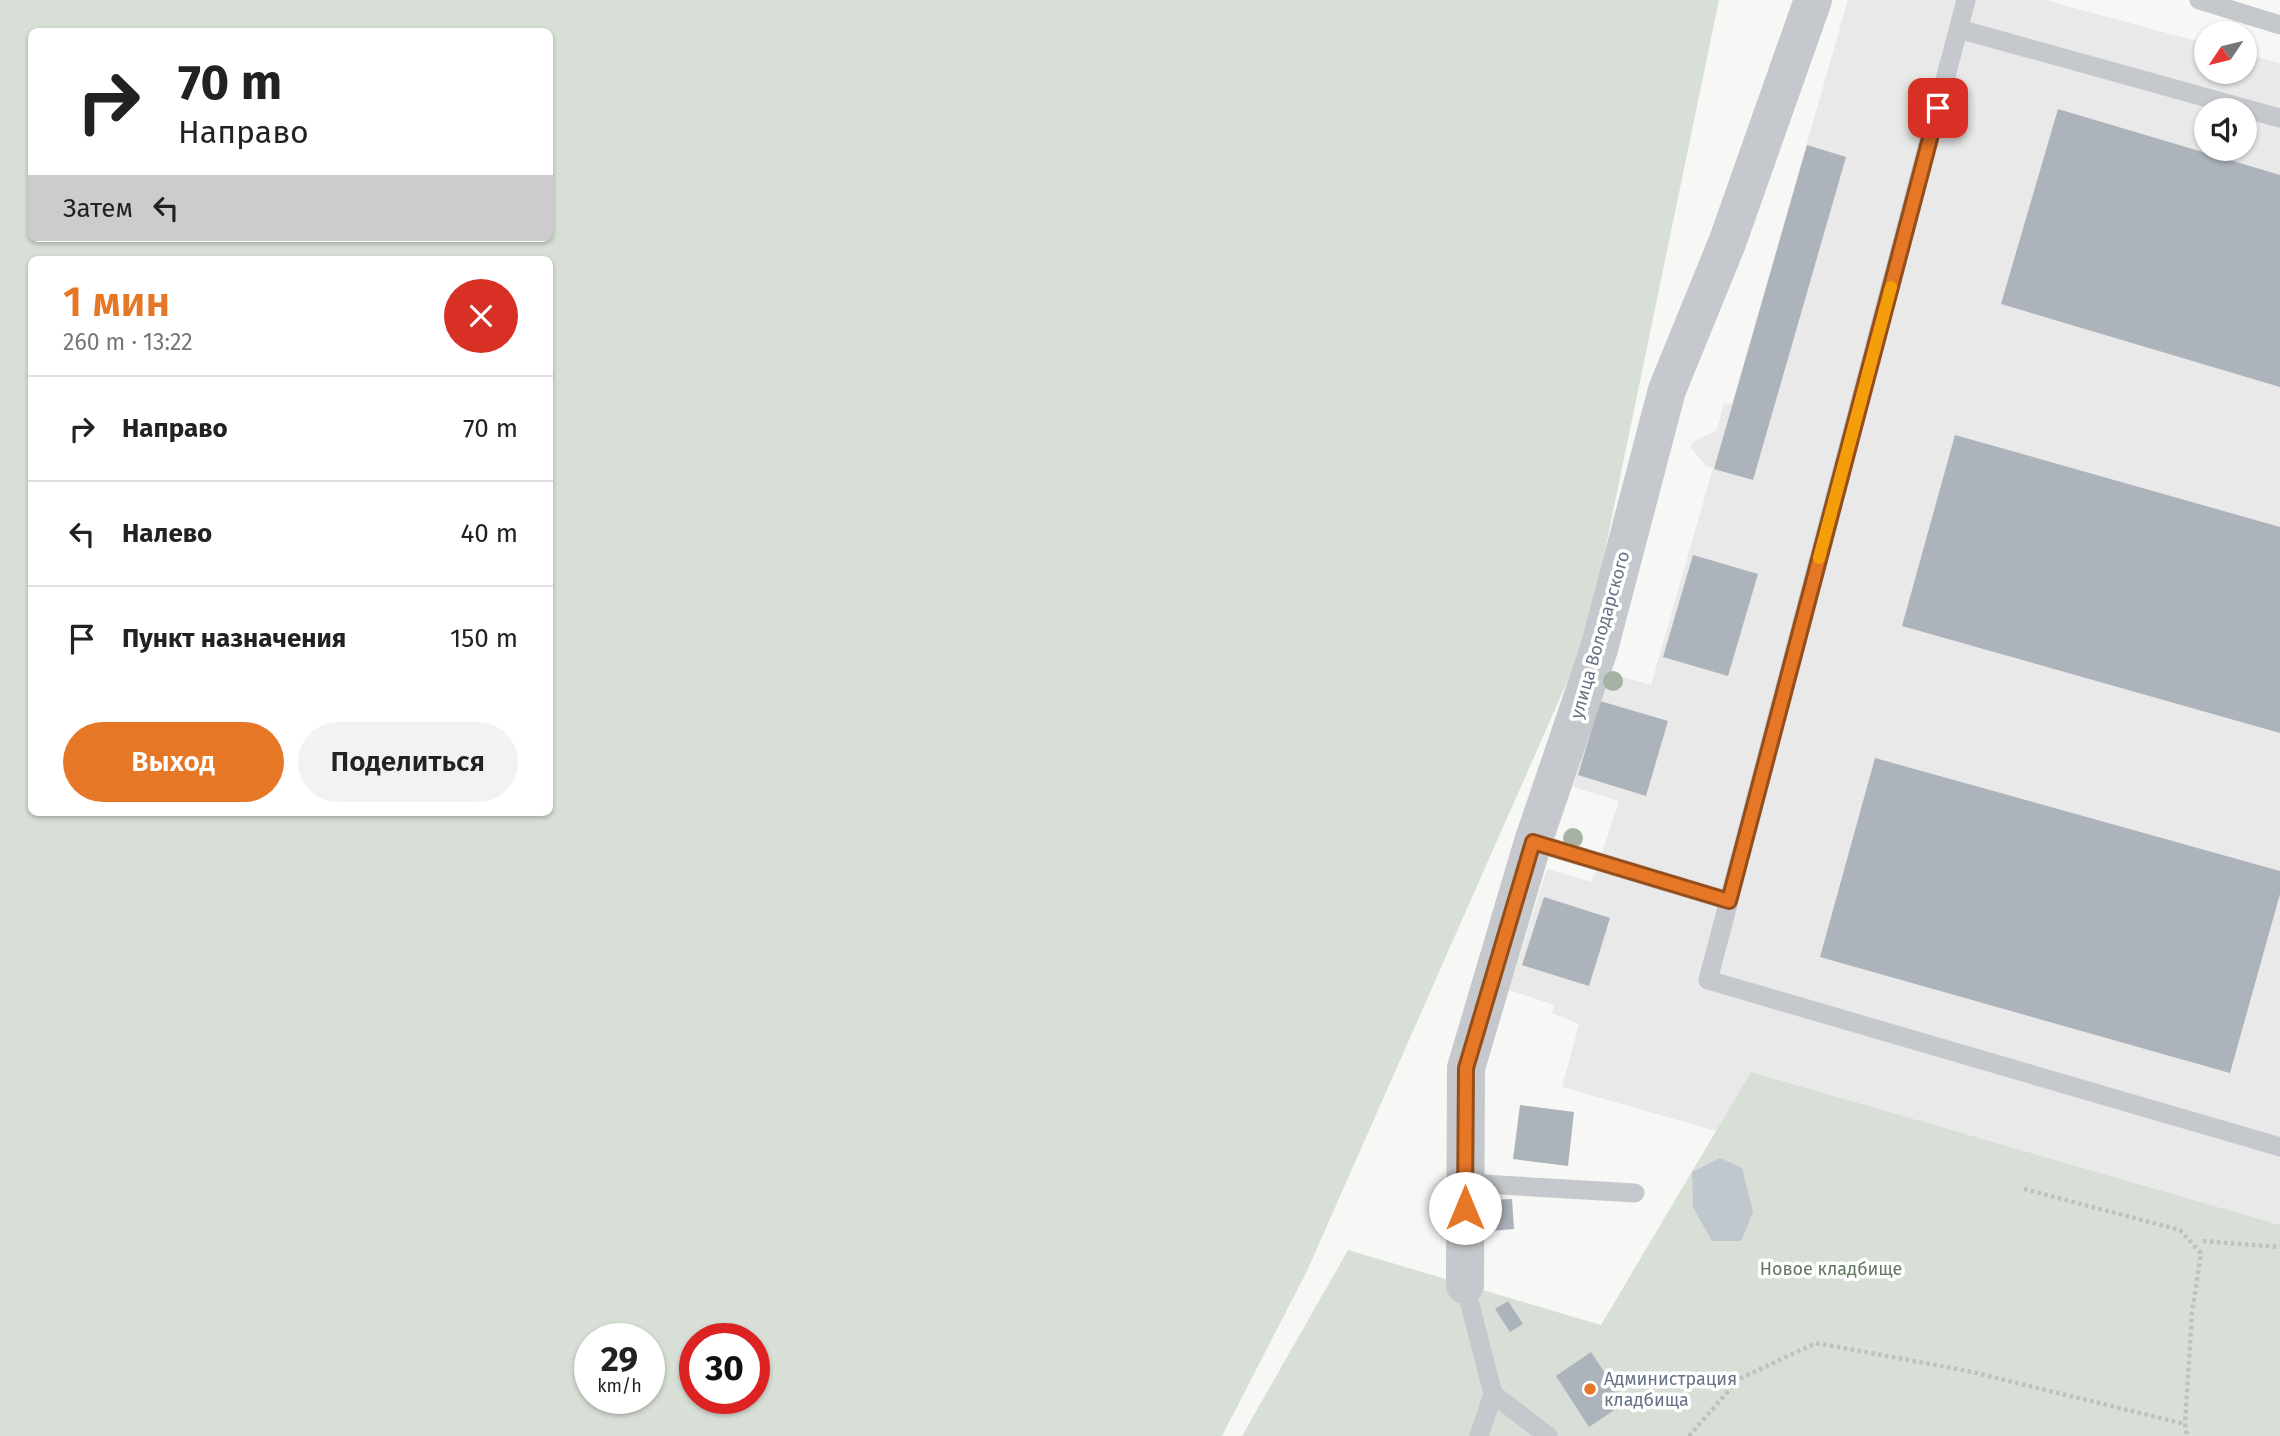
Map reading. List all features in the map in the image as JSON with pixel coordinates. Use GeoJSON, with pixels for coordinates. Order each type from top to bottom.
{"type":"FeatureCollection","features":[{"type":"Feature","properties":{"kind":"street","name":"улица Володарского"},"geometry":{"type":"LineString","coordinates":[[1465,1285],[1466,1068],[1533,842],[1599,649],[1667,390],[1727,243],[1813,0]]}},
{"type":"Feature","properties":{"kind":"lane"},"geometry":{"type":"LineString","coordinates":[[1966,0],[1708,980],[2280,1147]]}},
{"type":"Feature","properties":{"kind":"lane"},"geometry":{"type":"LineString","coordinates":[[2199,0],[2280,25]]}},
{"type":"Feature","properties":{"kind":"lane"},"geometry":{"type":"LineString","coordinates":[[1959,29],[2280,118]]}},
{"type":"Feature","properties":{"kind":"lane"},"geometry":{"type":"LineString","coordinates":[[1533,842],[1729,901]]}},
{"type":"Feature","properties":{"kind":"lane"},"geometry":{"type":"LineString","coordinates":[[1465,1183],[1635,1194]]}},
{"type":"Feature","properties":{"kind":"lane"},"geometry":{"type":"LineString","coordinates":[[1465,1285],[1493,1394],[1479,1436]]}},
{"type":"Feature","properties":{"kind":"lane"},"geometry":{"type":"LineString","coordinates":[[1493,1394],[1547,1436]]}},
{"type":"Feature","properties":{"kind":"path"},"geometry":{"type":"LineString","coordinates":[[2024,1189],[2180,1230],[2201,1253],[2192,1313],[2185,1424],[2188,1436]]}},
{"type":"Feature","properties":{"kind":"path"},"geometry":{"type":"LineString","coordinates":[[2203,1241],[2280,1247]]}},
{"type":"Feature","properties":{"kind":"path"},"geometry":{"type":"LineString","coordinates":[[1689,1436],[1740,1379],[1816,1343],[1968,1371],[2185,1424]]}},
{"type":"Feature","properties":{"kind":"shaded area"},"geometry":{"type":"Polygon","coordinates":[[[1848,0],[2045,0],[2194,40],[2194,84],[2258,84],[2258,57],[2280,63],[2280,1225],[1751,1072],[1716,1131],[1562,1087],[1579,1024],[1552,1013],[1554,1005],[1509,990],[1547,869],[1591,882],[1599,862],[1619,801],[1573,787],[1607,672],[1651,685],[1713,468],[1706,466],[1691,448],[1693,442],[1717,430],[1724,403],[1732,404],[1848,0]]]}},
{"type":"Feature","properties":{"kind":"shaded area"},"geometry":{"type":"Polygon","coordinates":[[[1720,1158],[1742,1168],[1753,1212],[1741,1241],[1712,1241],[1693,1207],[1692,1172],[1720,1158]]]}},
{"type":"Feature","properties":{"kind":"green space"},"geometry":{"type":"Polygon","coordinates":[[[0,0],[1719,0],[1587,637],[1307,1271],[1222,1436],[0,1436],[0,0]]]}},
{"type":"Feature","properties":{"kind":"green space","name":"Новое кладбище"},"geometry":{"type":"Polygon","coordinates":[[[1751,1072],[2280,1225],[2280,1436],[1242,1436],[1348,1250],[1601,1325],[1751,1072]]]}},
{"type":"Feature","properties":{"kind":"building"},"geometry":{"type":"Polygon","coordinates":[[[2058,109],[2194,149],[2194,161],[2233,161],[2280,175],[2280,387],[2001,304],[2058,109]]]}},
{"type":"Feature","properties":{"kind":"building"},"geometry":{"type":"Polygon","coordinates":[[[1807,145],[1846,157],[1753,480],[1714,469],[1807,145]]]}},
{"type":"Feature","properties":{"kind":"building"},"geometry":{"type":"Polygon","coordinates":[[[1955,435],[2280,527],[2280,733],[1902,626],[1955,435]]]}},
{"type":"Feature","properties":{"kind":"building"},"geometry":{"type":"Polygon","coordinates":[[[1693,555],[1758,574],[1728,676],[1663,657],[1693,555]]]}},
{"type":"Feature","properties":{"kind":"building"},"geometry":{"type":"Polygon","coordinates":[[[1600,701],[1668,721],[1646,796],[1578,775],[1600,701]]]}},
{"type":"Feature","properties":{"kind":"building"},"geometry":{"type":"Polygon","coordinates":[[[1875,758],[2280,871],[2280,894],[2230,1073],[1820,957],[1875,758]]]}},
{"type":"Feature","properties":{"kind":"building"},"geometry":{"type":"Polygon","coordinates":[[[1544,897],[1610,918],[1589,986],[1522,965],[1544,897]]]}},
{"type":"Feature","properties":{"kind":"building"},"geometry":{"type":"Polygon","coordinates":[[[1520,1105],[1574,1112],[1568,1166],[1513,1159],[1520,1105]]]}},
{"type":"Feature","properties":{"kind":"building"},"geometry":{"type":"Polygon","coordinates":[[[1512,1199],[1514,1229],[1491,1231],[1489,1200],[1512,1199]]]}},
{"type":"Feature","properties":{"kind":"building"},"geometry":{"type":"Polygon","coordinates":[[[1508,1301],[1523,1324],[1510,1332],[1495,1309],[1508,1301]]]}},
{"type":"Feature","properties":{"kind":"building","name":"Администрация кладбища"},"geometry":{"type":"Polygon","coordinates":[[[1591,1352],[1625,1403],[1589,1427],[1556,1376],[1591,1352]]]}},
{"type":"Feature","properties":{"kind":"slow traffic"},"geometry":{"type":"LineString","coordinates":[[1819,558],[1891,287]]}},
{"type":"Feature","properties":{"kind":"place","name":"Администрация кладбища"},"geometry":{"type":"Point","coordinates":[1590,1389]}},
{"type":"Feature","properties":{"kind":"route"},"geometry":{"type":"LineString","coordinates":[[1465,1208],[1466,1068],[1533,842],[1729,901],[1938,108]]}}]}
